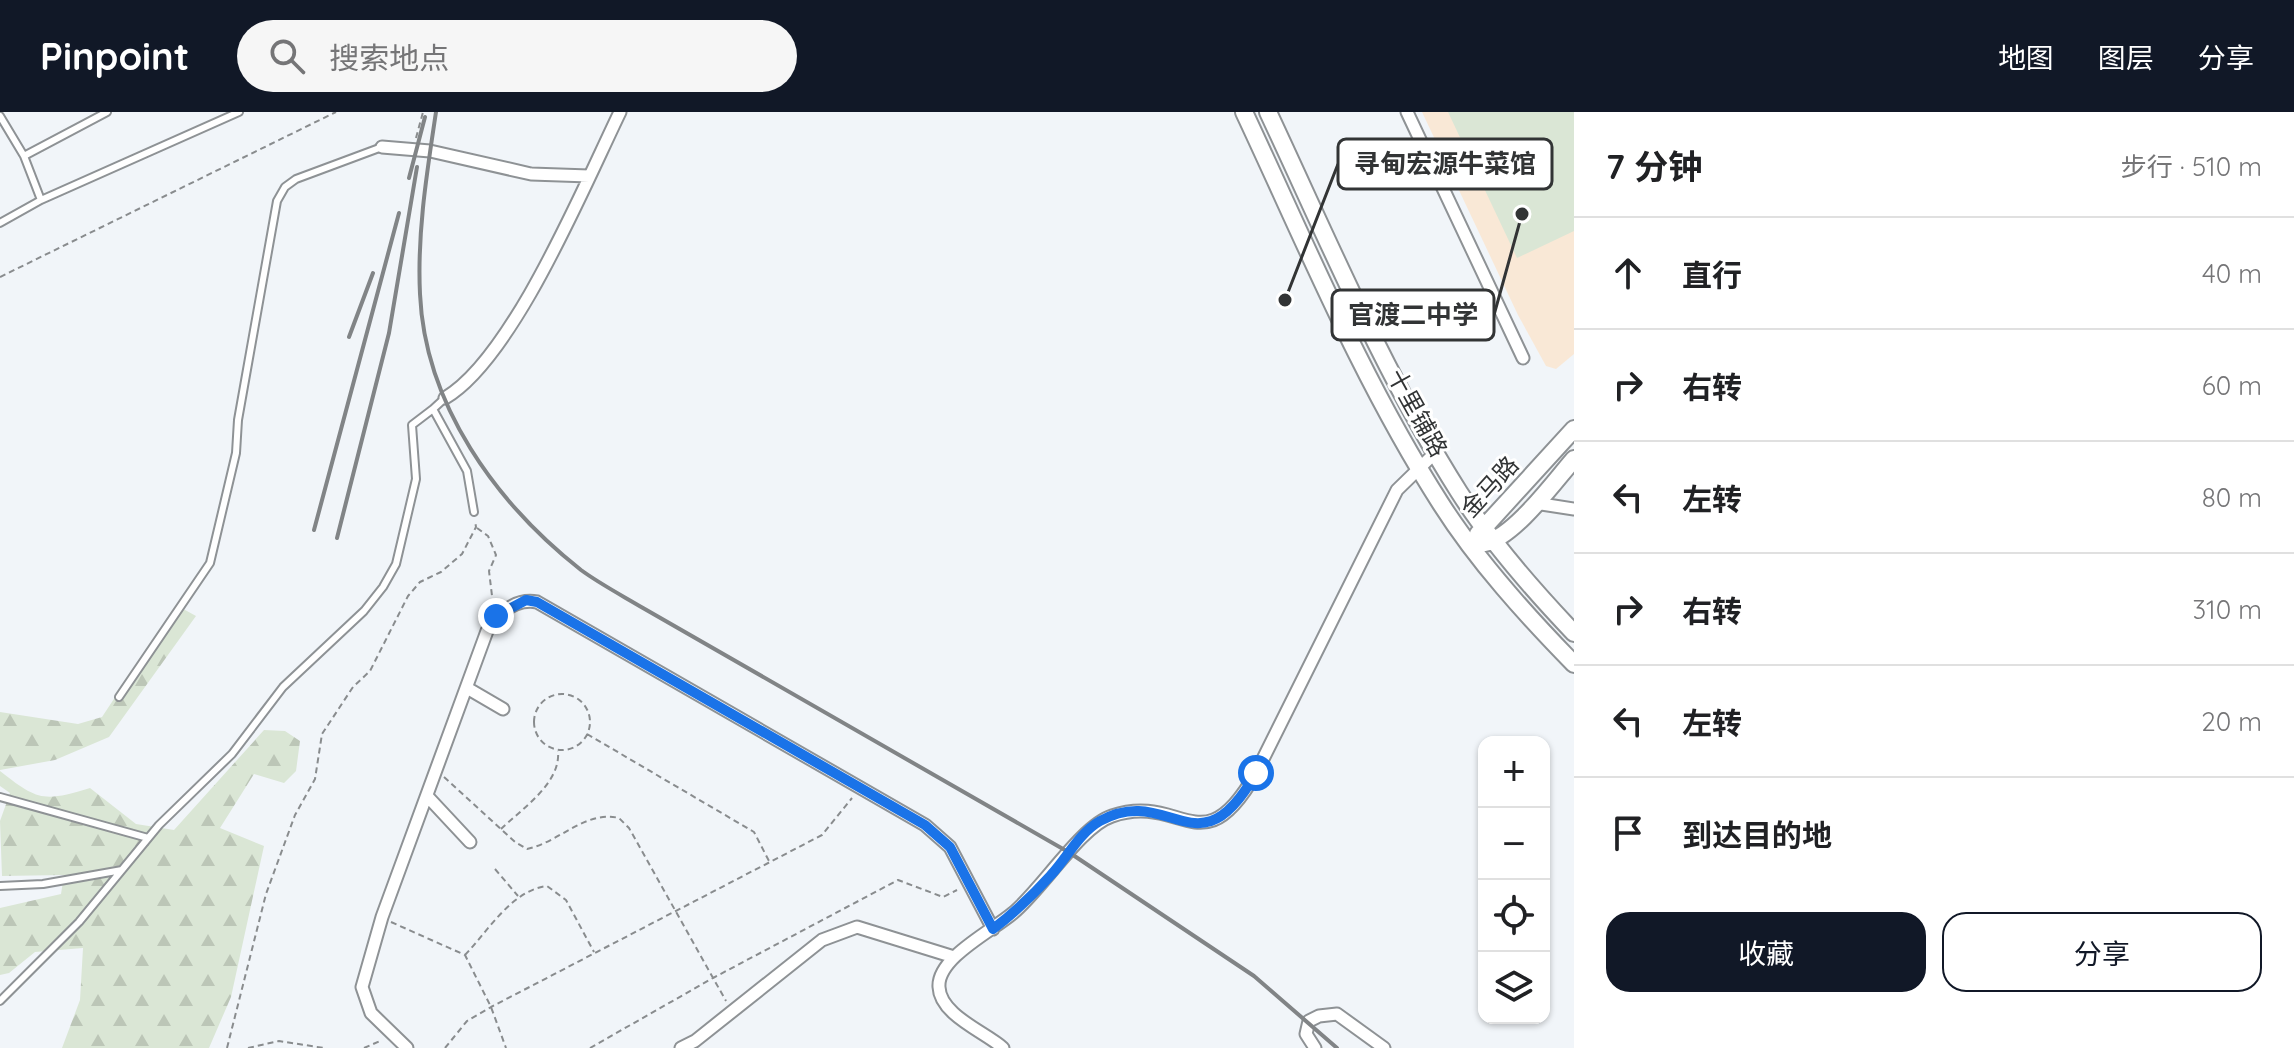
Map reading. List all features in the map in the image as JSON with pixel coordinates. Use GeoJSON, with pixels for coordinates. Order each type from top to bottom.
{"type":"FeatureCollection","features":[{"type":"Feature","properties":{"kind":"main road","name":"十里铺路"},"geometry":{"type":"LineString","coordinates":[[1244,112],[1381,402],[1418,466],[1471,546],[1574,664]]}},
{"type":"Feature","properties":{"kind":"main road","name":"十里铺路"},"geometry":{"type":"LineString","coordinates":[[1268,112],[1393,378],[1435,453],[1495,541],[1574,633]]}},
{"type":"Feature","properties":{"kind":"main road","name":"金马路"},"geometry":{"type":"LineString","coordinates":[[1471,546],[1483,525],[1521,490],[1574,429]]}},
{"type":"Feature","properties":{"kind":"main road","name":"金马路"},"geometry":{"type":"LineString","coordinates":[[1471,546],[1495,541],[1535,503],[1574,459]]}},
{"type":"Feature","properties":{"kind":"street"},"geometry":{"type":"LineString","coordinates":[[445,398],[465,387],[521,307],[620,112]]}},
{"type":"Feature","properties":{"kind":"street"},"geometry":{"type":"LineString","coordinates":[[1407,112],[1523,358]]}},
{"type":"Feature","properties":{"kind":"street"},"geometry":{"type":"LineString","coordinates":[[382,147],[413,149],[531,174],[589,176]]}},
{"type":"Feature","properties":{"kind":"street"},"geometry":{"type":"LineString","coordinates":[[1003,1048],[952,1011],[941,996],[942,969],[993,929],[1050,877],[1098,822],[1127,812],[1209,823],[1232,811],[1256,773],[1397,490],[1418,466],[1435,453]]}},
{"type":"Feature","properties":{"kind":"street"},"geometry":{"type":"LineString","coordinates":[[1535,503],[1574,509]]}},
{"type":"Feature","properties":{"kind":"street"},"geometry":{"type":"LineString","coordinates":[[407,1048],[371,1013],[362,987],[382,917],[487,631],[496,616],[526,600],[537,602],[939,836],[970,883],[993,929]]}},
{"type":"Feature","properties":{"kind":"street"},"geometry":{"type":"LineString","coordinates":[[467,688],[503,709]]}},
{"type":"Feature","properties":{"kind":"street"},"geometry":{"type":"LineString","coordinates":[[428,797],[470,842]]}},
{"type":"Feature","properties":{"kind":"street"},"geometry":{"type":"LineString","coordinates":[[681,1048],[732,1013],[822,940],[857,927],[954,957]]}},
{"type":"Feature","properties":{"kind":"street"},"geometry":{"type":"LineString","coordinates":[[1315,1048],[1306,1034],[1309,1021],[1319,1016],[1337,1014],[1384,1048]]}},
{"type":"Feature","properties":{"kind":"lane"},"geometry":{"type":"LineString","coordinates":[[24,156],[107,112]]}},
{"type":"Feature","properties":{"kind":"lane"},"geometry":{"type":"LineString","coordinates":[[0,223],[41,200],[239,112]]}},
{"type":"Feature","properties":{"kind":"lane"},"geometry":{"type":"LineString","coordinates":[[0,116],[24,156],[41,200]]}},
{"type":"Feature","properties":{"kind":"lane"},"geometry":{"type":"LineString","coordinates":[[119,697],[210,563],[236,453],[238,420],[277,201],[285,187],[296,179],[382,147]]}},
{"type":"Feature","properties":{"kind":"lane"},"geometry":{"type":"LineString","coordinates":[[0,1001],[79,922],[148,838],[232,754],[283,687],[364,611],[383,587],[396,564],[416,479],[412,425],[445,398]]}},
{"type":"Feature","properties":{"kind":"lane"},"geometry":{"type":"LineString","coordinates":[[433,409],[467,471],[474,512]]}},
{"type":"Feature","properties":{"kind":"lane"},"geometry":{"type":"LineString","coordinates":[[0,797],[148,838]]}},
{"type":"Feature","properties":{"kind":"lane"},"geometry":{"type":"LineString","coordinates":[[0,886],[43,884],[122,870]]}},
{"type":"Feature","properties":{"kind":"path"},"geometry":{"type":"LineString","coordinates":[[0,277],[336,112]]}},
{"type":"Feature","properties":{"kind":"path"},"geometry":{"type":"LineString","coordinates":[[413,149],[423,112]]}},
{"type":"Feature","properties":{"kind":"path"},"geometry":{"type":"LineString","coordinates":[[227,1048],[266,894],[295,815],[315,779],[322,734],[353,687],[370,671],[408,596],[420,582],[441,572],[462,554],[476,527],[474,512]]}},
{"type":"Feature","properties":{"kind":"path"},"geometry":{"type":"LineString","coordinates":[[476,527],[488,536],[496,555],[489,571],[496,616]]}},
{"type":"Feature","properties":{"kind":"path"},"geometry":{"type":"LineString","coordinates":[[571,696],[586,707],[590,725],[587,734],[575,747],[558,750],[542,742],[535,726],[538,709],[552,697],[571,696]]}},
{"type":"Feature","properties":{"kind":"path"},"geometry":{"type":"LineString","coordinates":[[587,734],[754,832],[770,862]]}},
{"type":"Feature","properties":{"kind":"path"},"geometry":{"type":"LineString","coordinates":[[501,829],[548,783],[559,763],[558,750]]}},
{"type":"Feature","properties":{"kind":"path"},"geometry":{"type":"LineString","coordinates":[[437,770],[527,849],[543,845],[592,817],[619,818],[629,828],[732,1013]]}},
{"type":"Feature","properties":{"kind":"path"},"geometry":{"type":"LineString","coordinates":[[445,1048],[467,1021],[491,1007],[822,835],[860,788]]}},
{"type":"Feature","properties":{"kind":"path"},"geometry":{"type":"LineString","coordinates":[[495,869],[519,896]]}},
{"type":"Feature","properties":{"kind":"path"},"geometry":{"type":"LineString","coordinates":[[590,1048],[713,978],[898,880],[943,897],[970,883]]}},
{"type":"Feature","properties":{"kind":"path"},"geometry":{"type":"LineString","coordinates":[[465,955],[519,896],[535,887],[547,886],[557,891],[594,953]]}},
{"type":"Feature","properties":{"kind":"path"},"geometry":{"type":"LineString","coordinates":[[382,917],[465,955],[491,1007],[506,1048]]}},
{"type":"Feature","properties":{"kind":"path"},"geometry":{"type":"LineString","coordinates":[[364,1048],[392,1035]]}},
{"type":"Feature","properties":{"kind":"path"},"geometry":{"type":"LineString","coordinates":[[248,1048],[279,1041],[324,1048]]}},
{"type":"Feature","properties":{"kind":"shaded area"},"geometry":{"type":"Polygon","coordinates":[[[1422,112],[1574,112],[1574,354],[1556,369],[1546,366],[1518,315],[1422,112]]]}},
{"type":"Feature","properties":{"kind":"green space"},"geometry":{"type":"Polygon","coordinates":[[[1448,112],[1574,112],[1574,231],[1517,258],[1448,112]]]}},
{"type":"Feature","properties":{"kind":"green space"},"geometry":{"type":"Polygon","coordinates":[[[176,605],[196,616],[109,737],[55,760],[0,770],[0,712],[78,724],[102,717],[176,605]]]}},
{"type":"Feature","properties":{"kind":"green space"},"geometry":{"type":"Polygon","coordinates":[[[264,730],[285,731],[300,741],[296,771],[284,783],[254,774],[220,828],[264,846],[231,997],[209,1048],[62,1048],[80,1000],[83,948],[35,952],[9,973],[0,975],[0,908],[61,894],[64,875],[2,876],[0,821],[10,793],[0,786],[0,771],[42,796],[51,797],[90,788],[136,824],[174,830],[264,730]]]}},
{"type":"Feature","properties":{"kind":"railway"},"geometry":{"type":"LineString","coordinates":[[436,112],[420,248],[420,294],[425,335],[435,375],[470,448],[521,514],[581,570],[604,585],[1070,853],[1254,976],[1337,1048]]}},
{"type":"Feature","properties":{"kind":"railway"},"geometry":{"type":"LineString","coordinates":[[409,178],[425,117]]}},
{"type":"Feature","properties":{"kind":"railway"},"geometry":{"type":"LineString","coordinates":[[337,538],[389,333],[417,167]]}},
{"type":"Feature","properties":{"kind":"railway"},"geometry":{"type":"LineString","coordinates":[[314,530],[399,213]]}},
{"type":"Feature","properties":{"kind":"railway"},"geometry":{"type":"LineString","coordinates":[[349,337],[373,273]]}},
{"type":"Feature","properties":{"kind":"place","name":"官渡二中学"},"geometry":{"type":"Point","coordinates":[1522,214]}},
{"type":"Feature","properties":{"kind":"place","name":"寻甸宏源牛菜馆"},"geometry":{"type":"Point","coordinates":[1285,300]}},
{"type":"Feature","properties":{"kind":"route"},"geometry":{"type":"LineString","coordinates":[[496,616],[526,600],[537,602],[925,825],[950,847],[993,929],[1050,877],[1087,830],[1098,822],[1127,812],[1144,812],[1209,823],[1232,811],[1256,773]]}}]}
